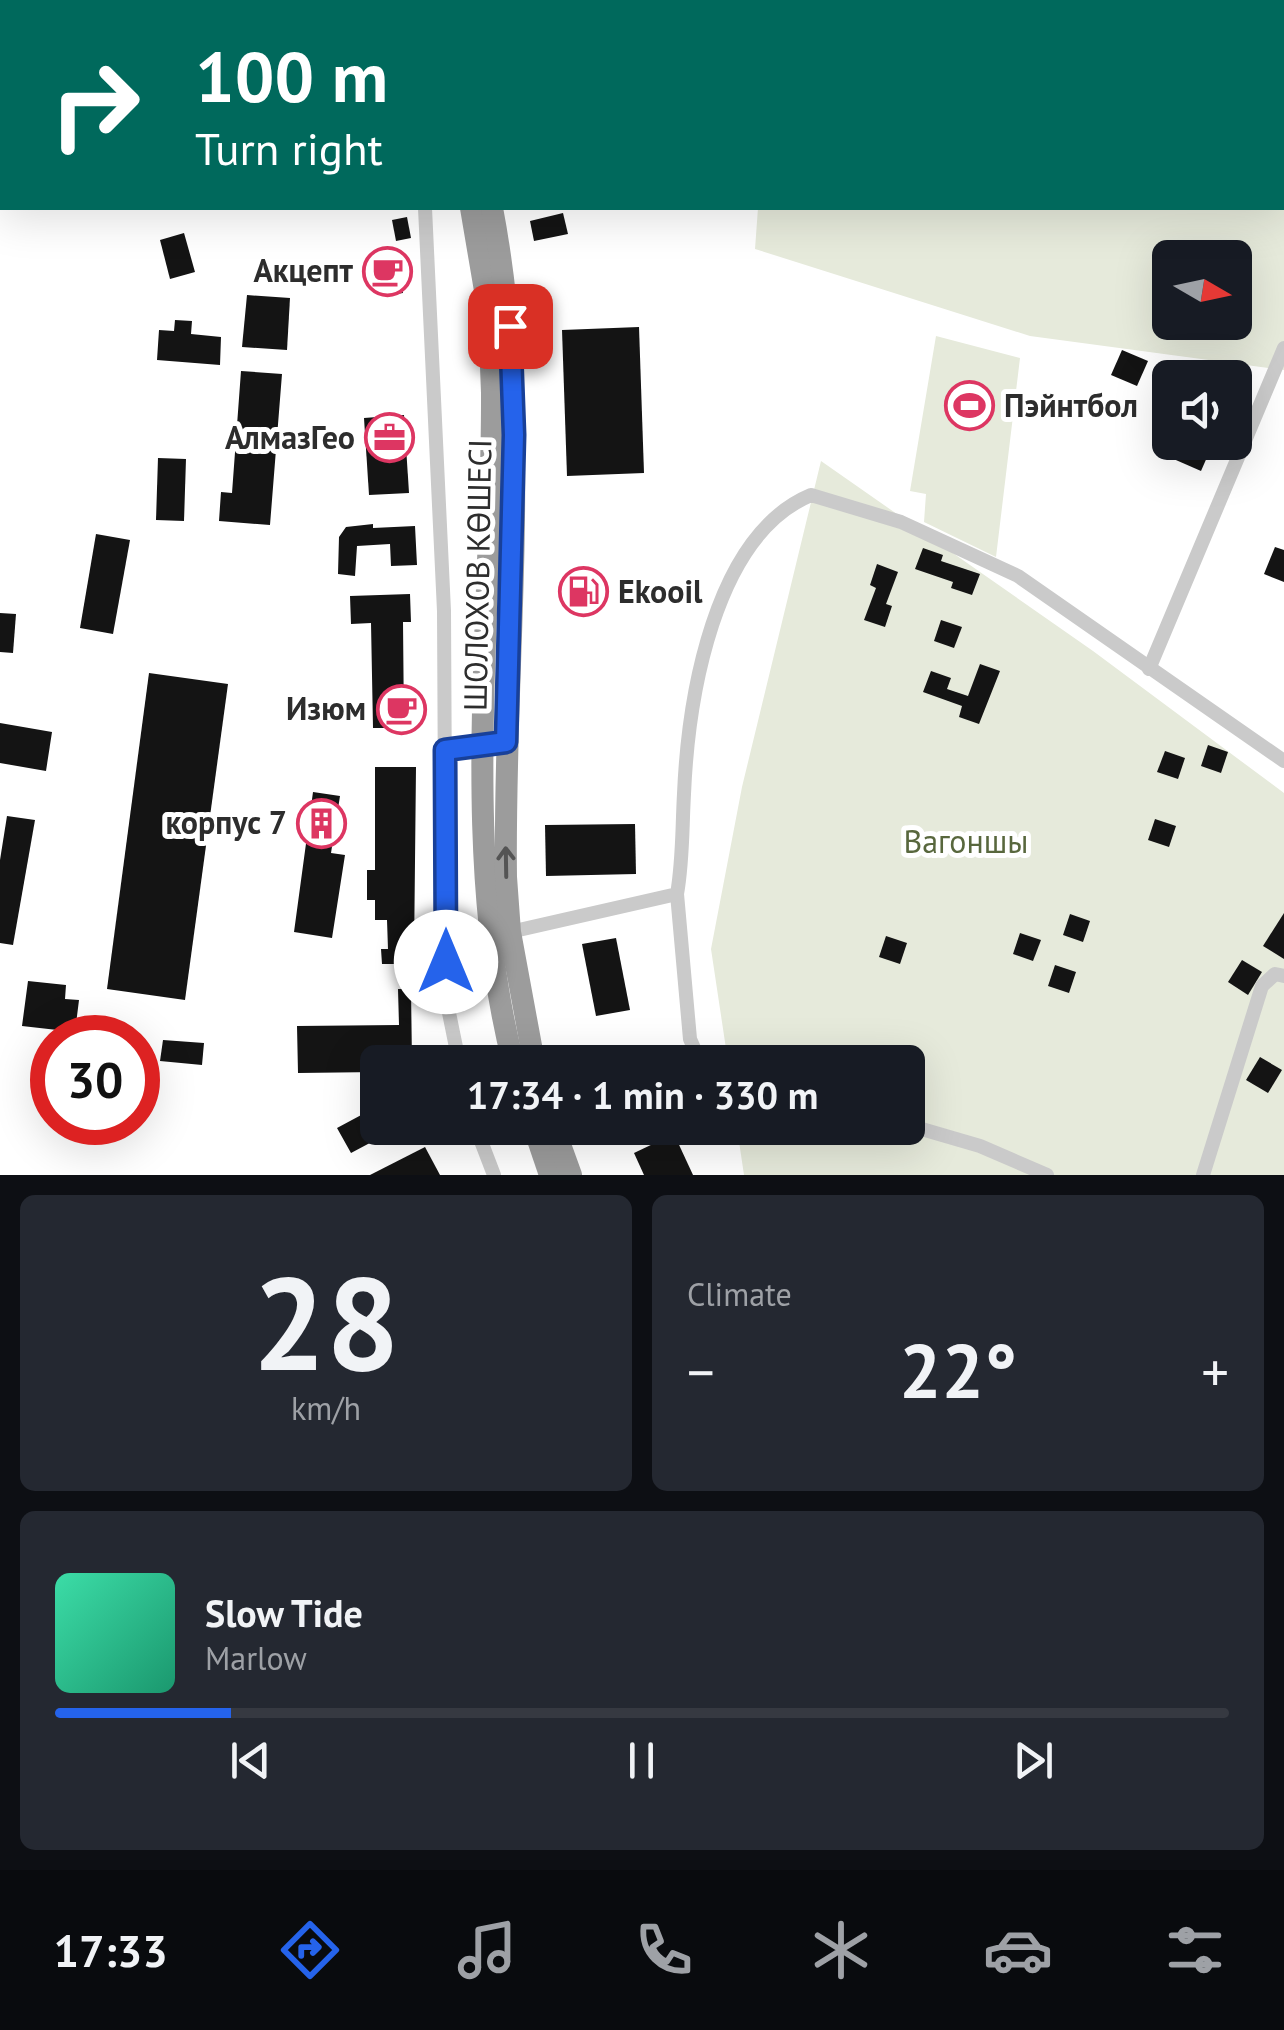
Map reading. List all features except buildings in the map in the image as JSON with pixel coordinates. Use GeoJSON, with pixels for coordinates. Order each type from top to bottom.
{"type":"FeatureCollection","features":[{"type":"Feature","properties":{"kind":"highway","name":"ШОЛОХОВ КӨШЕСІ"},"geometry":{"type":"LineString","coordinates":[[471,210],[489,314],[496,744],[510,932],[531,1045]]}},
{"type":"Feature","properties":{"kind":"highway","name":"ШОЛОХОВ КӨШЕСІ"},"geometry":{"type":"LineString","coordinates":[[492,210],[509,303],[514,435],[486,884],[494,970],[509,1045]]}},
{"type":"Feature","properties":{"kind":"highway"},"geometry":{"type":"LineString","coordinates":[[540,1145],[550,1175]]}},
{"type":"Feature","properties":{"kind":"highway"},"geometry":{"type":"LineString","coordinates":[[560,1145],[570,1175]]}},
{"type":"Feature","properties":{"kind":"street"},"geometry":{"type":"LineString","coordinates":[[424,210],[444,610],[446,998],[456,1045]]}},
{"type":"Feature","properties":{"kind":"street"},"geometry":{"type":"LineString","coordinates":[[1149,669],[1284,348]]}},
{"type":"Feature","properties":{"kind":"street"},"geometry":{"type":"LineString","coordinates":[[693,1045],[676,894],[685,838],[692,710],[718,611],[738,563],[766,525],[810,495],[901,522],[1018,576],[1284,761]]}},
{"type":"Feature","properties":{"kind":"street"},"geometry":{"type":"LineString","coordinates":[[445,750],[496,744]]}},
{"type":"Feature","properties":{"kind":"street"},"geometry":{"type":"LineString","coordinates":[[510,932],[676,894]]}},
{"type":"Feature","properties":{"kind":"street"},"geometry":{"type":"LineString","coordinates":[[1202,1175],[1262,986],[1274,974],[1284,976]]}},
{"type":"Feature","properties":{"kind":"street"},"geometry":{"type":"LineString","coordinates":[[925,1130],[980,1146],[1047,1175]]}},
{"type":"Feature","properties":{"kind":"street"},"geometry":{"type":"LineString","coordinates":[[483,1145],[494,1175]]}},
{"type":"Feature","properties":{"kind":"green space"},"geometry":{"type":"Polygon","coordinates":[[[758,210],[1284,210],[1284,370],[1252,366],[1252,360],[1209,360],[1030,336],[755,249],[758,210]]]}},
{"type":"Feature","properties":{"kind":"green space","name":"Пэйнтбол"},"geometry":{"type":"Polygon","coordinates":[[[936,336],[1020,358],[996,557],[924,522],[926,494],[910,491],[936,336]]]}},
{"type":"Feature","properties":{"kind":"green space","name":"Вагоншы"},"geometry":{"type":"Polygon","coordinates":[[[821,461],[1093,651],[1284,793],[1284,1175],[744,1175],[740,1145],[925,1145],[925,1045],[725,1045],[711,949],[742,787],[821,461]]]}},
{"type":"Feature","properties":{"kind":"place","name":"Акцепт"},"geometry":{"type":"Point","coordinates":[388,271]}},
{"type":"Feature","properties":{"kind":"place","name":"Пэйнтбол"},"geometry":{"type":"Point","coordinates":[969,406]}},
{"type":"Feature","properties":{"kind":"place","name":"АлмазГео"},"geometry":{"type":"Point","coordinates":[390,438]}},
{"type":"Feature","properties":{"kind":"place","name":"Ekooil"},"geometry":{"type":"Point","coordinates":[583,592]}},
{"type":"Feature","properties":{"kind":"place","name":"Изюм"},"geometry":{"type":"Point","coordinates":[401,709]}},
{"type":"Feature","properties":{"kind":"place","name":"корпус 7"},"geometry":{"type":"Point","coordinates":[322,823]}},
{"type":"Feature","properties":{"kind":"route"},"geometry":{"type":"LineString","coordinates":[[446,962],[445,750],[506,742],[514,435],[510,326]]}}]}
